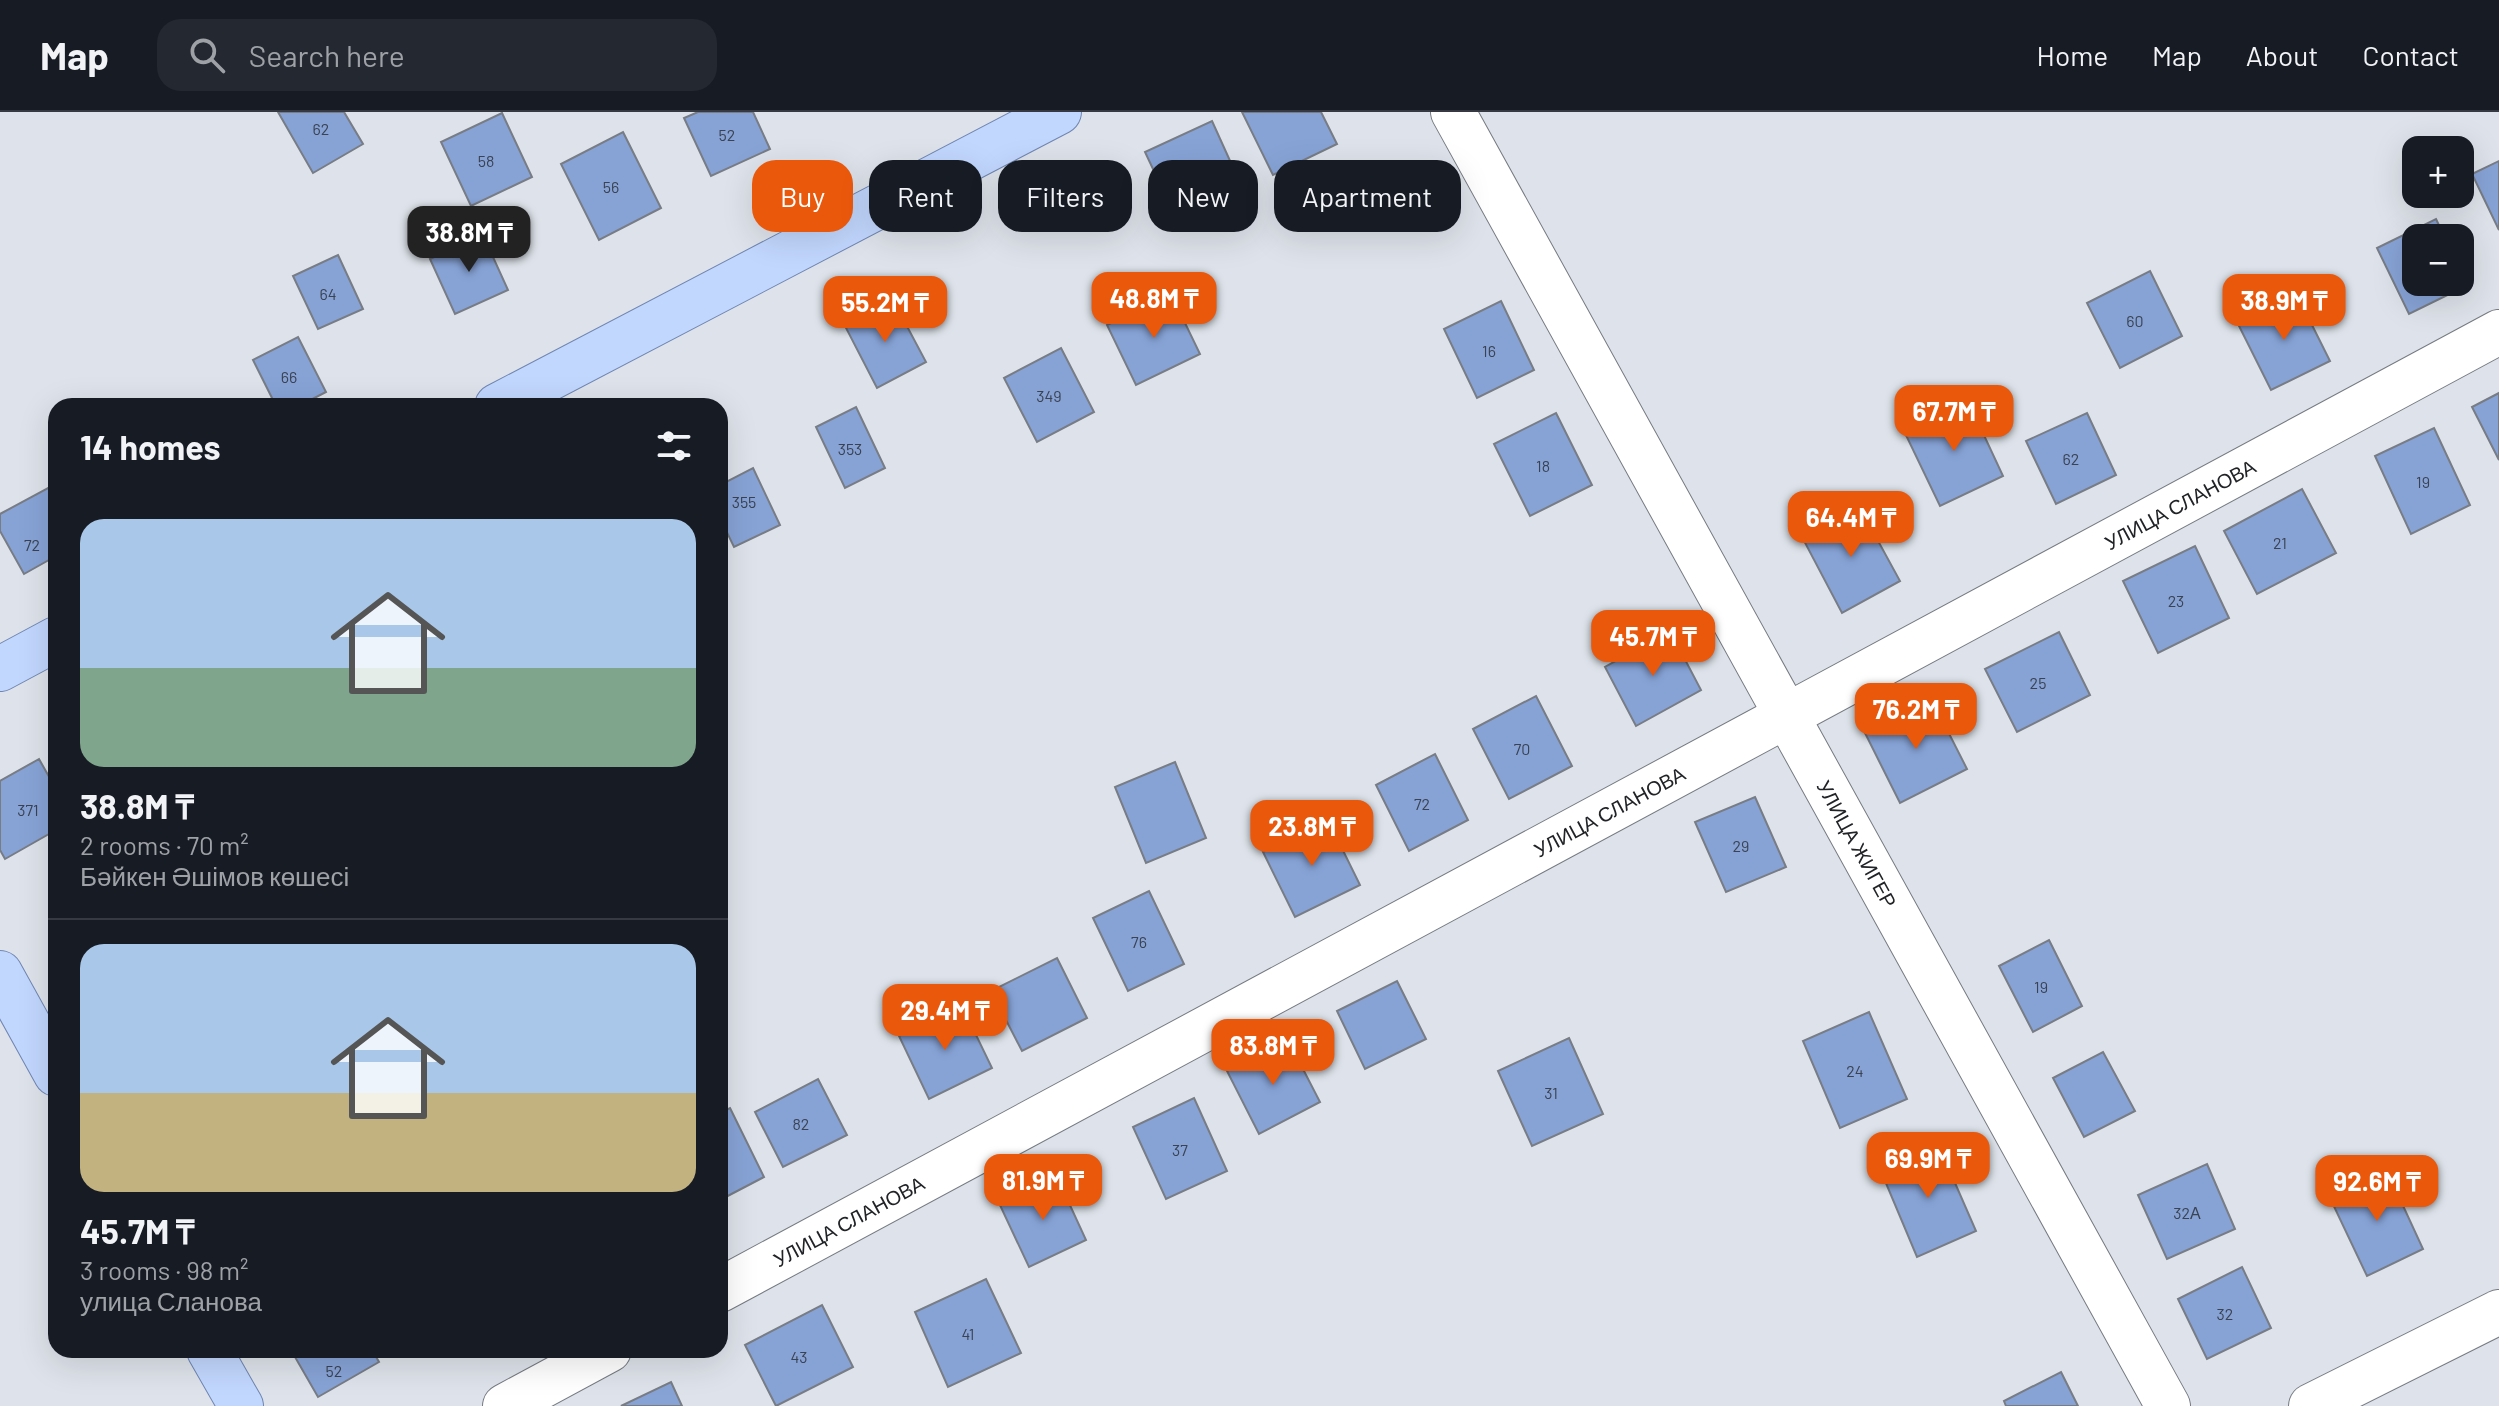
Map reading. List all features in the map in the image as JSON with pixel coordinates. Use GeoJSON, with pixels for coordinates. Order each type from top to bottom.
{"type":"FeatureCollection","features":[{"type":"Feature","properties":{"kind":"main road"},"geometry":{"type":"LineString","coordinates":[[512,398],[1059,112]]}},
{"type":"Feature","properties":{"kind":"main road"},"geometry":{"type":"LineString","coordinates":[[0,669],[48,643]]}},
{"type":"Feature","properties":{"kind":"main road"},"geometry":{"type":"LineString","coordinates":[[0,973],[48,1060]]}},
{"type":"Feature","properties":{"kind":"main road"},"geometry":{"type":"LineString","coordinates":[[214,1358],[241,1406]]}},
{"type":"Feature","properties":{"kind":"street","name":"УЛИЦА ЖИГЕР"},"geometry":{"type":"LineString","coordinates":[[1453,112],[2168,1406]]}},
{"type":"Feature","properties":{"kind":"street","name":"УЛИЦА СЛАНОВА"},"geometry":{"type":"LineString","coordinates":[[728,1286],[2499,332]]}},
{"type":"Feature","properties":{"kind":"street"},"geometry":{"type":"LineString","coordinates":[[2311,1406],[2499,1312]]}},
{"type":"Feature","properties":{"kind":"street"},"geometry":{"type":"LineString","coordinates":[[505,1406],[594,1358]]}},
{"type":"Feature","properties":{"kind":"building"},"geometry":{"type":"Polygon","coordinates":[[[278,112],[344,112],[363,144],[313,173],[278,112]]]}},
{"type":"Feature","properties":{"kind":"building"},"geometry":{"type":"Polygon","coordinates":[[[698,112],[753,112],[770,149],[711,176],[684,118],[698,112]]]}},
{"type":"Feature","properties":{"kind":"building"},"geometry":{"type":"Polygon","coordinates":[[[1242,112],[1321,112],[1337,144],[1304,160],[1274,160],[1273,175],[1242,112]]]}},
{"type":"Feature","properties":{"kind":"building"},"geometry":{"type":"Polygon","coordinates":[[[502,113],[532,177],[471,206],[441,142],[502,113]]]}},
{"type":"Feature","properties":{"kind":"building"},"geometry":{"type":"Polygon","coordinates":[[[1212,121],[1230,160],[1149,160],[1145,152],[1212,121]]]}},
{"type":"Feature","properties":{"kind":"building"},"geometry":{"type":"Polygon","coordinates":[[[623,132],[661,208],[599,240],[561,164],[623,132]]]}},
{"type":"Feature","properties":{"kind":"building"},"geometry":{"type":"Polygon","coordinates":[[[2499,161],[2499,230],[2474,178],[2474,173],[2499,161]]]}},
{"type":"Feature","properties":{"kind":"building"},"geometry":{"type":"Polygon","coordinates":[[[483,235],[508,290],[455,314],[430,259],[483,235]]]}},
{"type":"Feature","properties":{"kind":"building"},"geometry":{"type":"Polygon","coordinates":[[[2402,236],[2402,296],[2446,296],[2409,314],[2377,248],[2402,236]]]}},
{"type":"Feature","properties":{"kind":"building"},"geometry":{"type":"Polygon","coordinates":[[[338,255],[363,309],[318,329],[293,276],[338,255]]]}},
{"type":"Feature","properties":{"kind":"building"},"geometry":{"type":"Polygon","coordinates":[[[2150,271],[2182,336],[2120,368],[2087,303],[2150,271]]]}},
{"type":"Feature","properties":{"kind":"building"},"geometry":{"type":"Polygon","coordinates":[[[2296,293],[2330,361],[2271,390],[2237,322],[2296,293]]]}},
{"type":"Feature","properties":{"kind":"building"},"geometry":{"type":"Polygon","coordinates":[[[1171,294],[1200,354],[1136,385],[1107,325],[1171,294]]]}},
{"type":"Feature","properties":{"kind":"building"},"geometry":{"type":"Polygon","coordinates":[[[893,300],[926,362],[877,388],[845,326],[893,300]]]}},
{"type":"Feature","properties":{"kind":"building"},"geometry":{"type":"Polygon","coordinates":[[[1501,301],[1534,370],[1477,398],[1444,329],[1501,301]]]}},
{"type":"Feature","properties":{"kind":"building"},"geometry":{"type":"Polygon","coordinates":[[[298,337],[326,392],[314,398],[272,398],[253,360],[298,337]]]}},
{"type":"Feature","properties":{"kind":"building"},"geometry":{"type":"Polygon","coordinates":[[[1061,348],[1094,412],[1037,442],[1004,378],[1061,348]]]}},
{"type":"Feature","properties":{"kind":"building"},"geometry":{"type":"Polygon","coordinates":[[[2499,393],[2499,460],[2472,407],[2499,393]]]}},
{"type":"Feature","properties":{"kind":"building"},"geometry":{"type":"Polygon","coordinates":[[[1968,401],[2003,476],[1940,506],[1904,431],[1968,401]]]}},
{"type":"Feature","properties":{"kind":"building"},"geometry":{"type":"Polygon","coordinates":[[[856,407],[885,468],[845,488],[816,427],[856,407]]]}},
{"type":"Feature","properties":{"kind":"building"},"geometry":{"type":"Polygon","coordinates":[[[1556,413],[1592,485],[1530,516],[1494,444],[1556,413]]]}},
{"type":"Feature","properties":{"kind":"building"},"geometry":{"type":"Polygon","coordinates":[[[2087,413],[2116,475],[2056,504],[2026,441],[2087,413]]]}},
{"type":"Feature","properties":{"kind":"building"},"geometry":{"type":"Polygon","coordinates":[[[2434,428],[2470,505],[2411,534],[2375,456],[2434,428]]]}},
{"type":"Feature","properties":{"kind":"building"},"geometry":{"type":"Polygon","coordinates":[[[753,468],[780,525],[734,547],[728,535],[728,481],[753,468]]]}},
{"type":"Feature","properties":{"kind":"building"},"geometry":{"type":"Polygon","coordinates":[[[48,488],[48,560],[24,574],[0,531],[0,514],[48,488]]]}},
{"type":"Feature","properties":{"kind":"building"},"geometry":{"type":"Polygon","coordinates":[[[2302,489],[2336,553],[2257,594],[2224,531],[2302,489]]]}},
{"type":"Feature","properties":{"kind":"building"},"geometry":{"type":"Polygon","coordinates":[[[1859,506],[1900,581],[1842,613],[1802,537],[1859,506]]]}},
{"type":"Feature","properties":{"kind":"building"},"geometry":{"type":"Polygon","coordinates":[[[2195,546],[2229,618],[2158,653],[2123,581],[2195,546]]]}},
{"type":"Feature","properties":{"kind":"building"},"geometry":{"type":"Polygon","coordinates":[[[1670,631],[1701,690],[1636,726],[1605,667],[1670,631]]]}},
{"type":"Feature","properties":{"kind":"building"},"geometry":{"type":"Polygon","coordinates":[[[2059,632],[2090,695],[2017,732],[1985,669],[2059,632]]]}},
{"type":"Feature","properties":{"kind":"building"},"geometry":{"type":"Polygon","coordinates":[[[1536,696],[1572,766],[1509,799],[1473,729],[1536,696]]]}},
{"type":"Feature","properties":{"kind":"building"},"geometry":{"type":"Polygon","coordinates":[[[1932,700],[1967,769],[1900,803],[1865,733],[1932,700]]]}},
{"type":"Feature","properties":{"kind":"building"},"geometry":{"type":"Polygon","coordinates":[[[1435,754],[1468,820],[1409,851],[1376,785],[1435,754]]]}},
{"type":"Feature","properties":{"kind":"building"},"geometry":{"type":"Polygon","coordinates":[[[39,759],[48,775],[48,835],[5,859],[0,850],[0,781],[39,759]]]}},
{"type":"Feature","properties":{"kind":"building"},"geometry":{"type":"Polygon","coordinates":[[[1175,762],[1206,838],[1146,863],[1115,787],[1175,762]]]}},
{"type":"Feature","properties":{"kind":"building"},"geometry":{"type":"Polygon","coordinates":[[[1755,797],[1786,867],[1726,892],[1695,822],[1755,797]]]}},
{"type":"Feature","properties":{"kind":"building"},"geometry":{"type":"Polygon","coordinates":[[[1328,820],[1360,885],[1295,917],[1263,852],[1328,820]]]}},
{"type":"Feature","properties":{"kind":"building"},"geometry":{"type":"Polygon","coordinates":[[[1149,891],[1184,964],[1128,991],[1093,918],[1149,891]]]}},
{"type":"Feature","properties":{"kind":"building"},"geometry":{"type":"Polygon","coordinates":[[[2049,940],[2082,1006],[2033,1032],[1999,966],[2049,940]]]}},
{"type":"Feature","properties":{"kind":"building"},"geometry":{"type":"Polygon","coordinates":[[[1057,958],[1087,1018],[1022,1051],[991,991],[1057,958]]]}},
{"type":"Feature","properties":{"kind":"building"},"geometry":{"type":"Polygon","coordinates":[[[1397,981],[1426,1039],[1365,1069],[1337,1011],[1397,981]]]}},
{"type":"Feature","properties":{"kind":"building"},"geometry":{"type":"Polygon","coordinates":[[[962,1006],[992,1068],[929,1099],[899,1036],[962,1006]]]}},
{"type":"Feature","properties":{"kind":"building"},"geometry":{"type":"Polygon","coordinates":[[[1869,1012],[1907,1099],[1840,1128],[1803,1041],[1869,1012]]]}},
{"type":"Feature","properties":{"kind":"building"},"geometry":{"type":"Polygon","coordinates":[[[1569,1038],[1603,1114],[1532,1146],[1498,1071],[1569,1038]]]}},
{"type":"Feature","properties":{"kind":"building"},"geometry":{"type":"Polygon","coordinates":[[[1288,1040],[1320,1102],[1259,1134],[1227,1071],[1288,1040]]]}},
{"type":"Feature","properties":{"kind":"building"},"geometry":{"type":"Polygon","coordinates":[[[2103,1052],[2135,1111],[2084,1137],[2053,1078],[2103,1052]]]}},
{"type":"Feature","properties":{"kind":"building"},"geometry":{"type":"Polygon","coordinates":[[[818,1079],[847,1135],[783,1167],[755,1112],[818,1079]]]}},
{"type":"Feature","properties":{"kind":"building"},"geometry":{"type":"Polygon","coordinates":[[[1194,1098],[1227,1171],[1166,1199],[1133,1127],[1194,1098]]]}},
{"type":"Feature","properties":{"kind":"building"},"geometry":{"type":"Polygon","coordinates":[[[728,1109],[764,1177],[728,1196],[728,1109]]]}},
{"type":"Feature","properties":{"kind":"building"},"geometry":{"type":"Polygon","coordinates":[[[1938,1144],[1976,1231],[1917,1257],[1880,1169],[1938,1144]]]}},
{"type":"Feature","properties":{"kind":"building"},"geometry":{"type":"Polygon","coordinates":[[[2207,1164],[2235,1229],[2167,1259],[2138,1195],[2207,1164]]]}},
{"type":"Feature","properties":{"kind":"building"},"geometry":{"type":"Polygon","coordinates":[[[2387,1171],[2423,1249],[2367,1276],[2330,1198],[2387,1171]]]}},
{"type":"Feature","properties":{"kind":"building"},"geometry":{"type":"Polygon","coordinates":[[[1057,1177],[1086,1240],[1029,1267],[999,1203],[1057,1177]]]}},
{"type":"Feature","properties":{"kind":"building"},"geometry":{"type":"Polygon","coordinates":[[[2242,1267],[2271,1328],[2207,1359],[2178,1299],[2242,1267]]]}},
{"type":"Feature","properties":{"kind":"building"},"geometry":{"type":"Polygon","coordinates":[[[986,1279],[1021,1353],[948,1387],[915,1312],[986,1279]]]}},
{"type":"Feature","properties":{"kind":"building"},"geometry":{"type":"Polygon","coordinates":[[[822,1305],[853,1367],[776,1406],[745,1345],[822,1305]]]}},
{"type":"Feature","properties":{"kind":"building"},"geometry":{"type":"Polygon","coordinates":[[[296,1358],[377,1358],[379,1362],[318,1397],[296,1358]]]}},
{"type":"Feature","properties":{"kind":"building"},"geometry":{"type":"Polygon","coordinates":[[[2061,1372],[2078,1406],[2006,1406],[2004,1401],[2061,1372]]]}},
{"type":"Feature","properties":{"kind":"building"},"geometry":{"type":"Polygon","coordinates":[[[671,1382],[682,1406],[621,1406],[671,1382]]]}}]}
